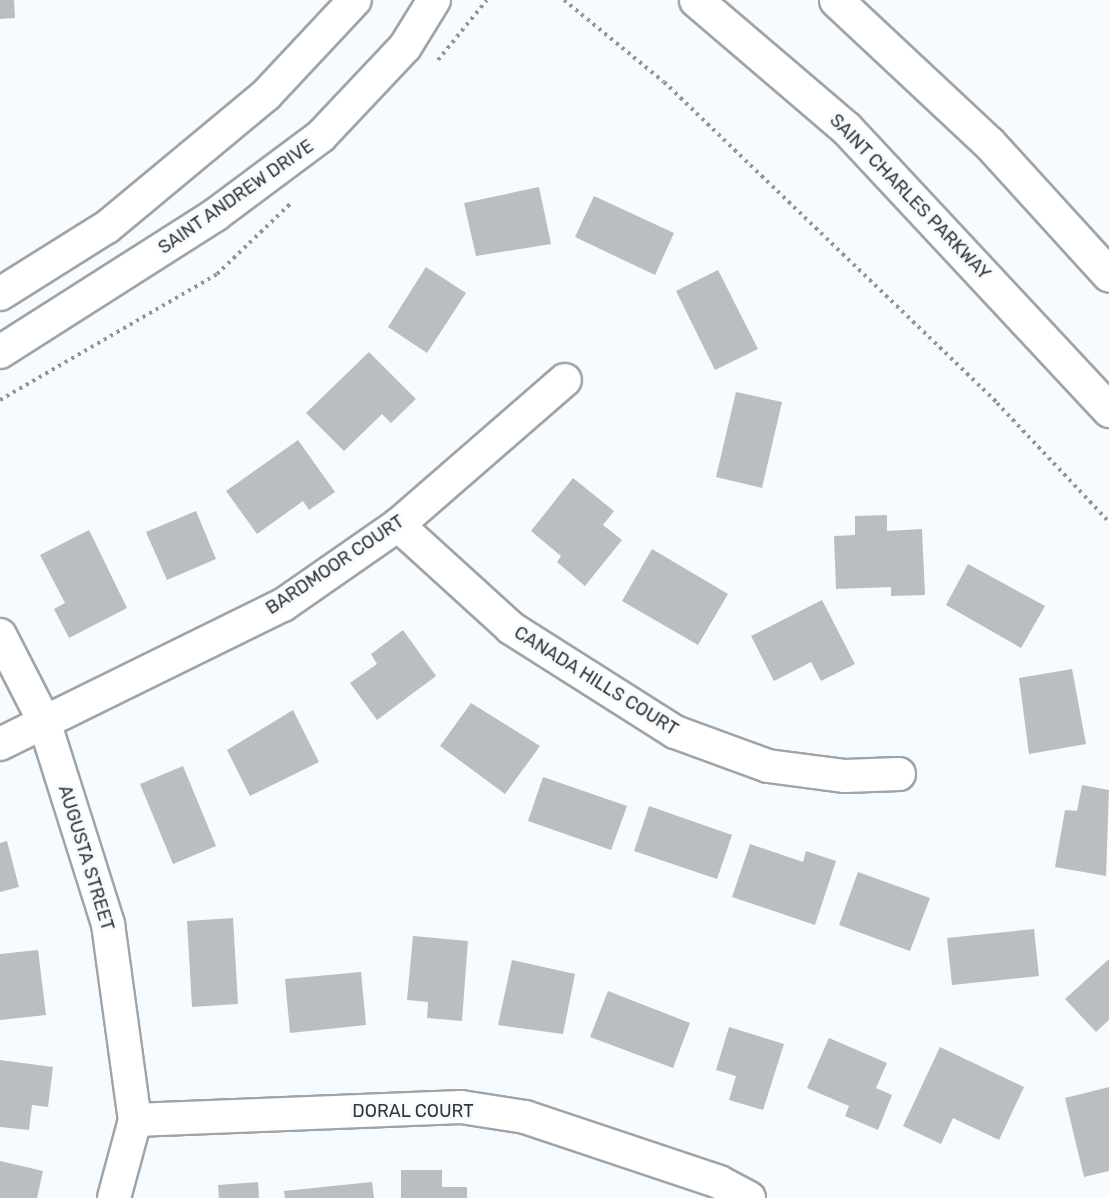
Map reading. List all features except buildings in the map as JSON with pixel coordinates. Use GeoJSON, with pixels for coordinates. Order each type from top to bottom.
{"type":"FeatureCollection","features":[{"type":"Feature","properties":{"kind":"main road","name":"SAINT CHARLES PARKWAY"},"geometry":{"type":"LineString","coordinates":[[696,0],[846,128],[1109,410]]}},
{"type":"Feature","properties":{"kind":"main road"},"geometry":{"type":"LineString","coordinates":[[836,0],[989,143],[1109,275]]}},
{"type":"Feature","properties":{"kind":"street"},"geometry":{"type":"LineString","coordinates":[[0,294],[107,226],[239,117],[355,0]]}},
{"type":"Feature","properties":{"kind":"street","name":"SAINT ANDREW DRIVE"},"geometry":{"type":"LineString","coordinates":[[0,352],[215,215],[321,136],[405,47],[434,0]]}},
{"type":"Feature","properties":{"kind":"street","name":"BARDMOOR COURT"},"geometry":{"type":"LineString","coordinates":[[0,744],[283,605],[398,525],[565,380]]}},
{"type":"Feature","properties":{"kind":"street","name":"CANADA HILLS COURT"},"geometry":{"type":"LineString","coordinates":[[398,525],[511,628],[675,732],[768,765],[845,776],[899,774]]}},
{"type":"Feature","properties":{"kind":"street","name":"AUGUSTA STREET"},"geometry":{"type":"LineString","coordinates":[[0,635],[44,722],[108,924],[135,1120],[114,1198]]}},
{"type":"Feature","properties":{"kind":"street","name":"DORAL COURT"},"geometry":{"type":"LineString","coordinates":[[135,1120],[461,1107],[525,1117],[688,1185],[748,1198]]}},
{"type":"Feature","properties":{"kind":"path"},"geometry":{"type":"LineString","coordinates":[[564,0],[672,90],[998,403],[1109,522]]}}]}
